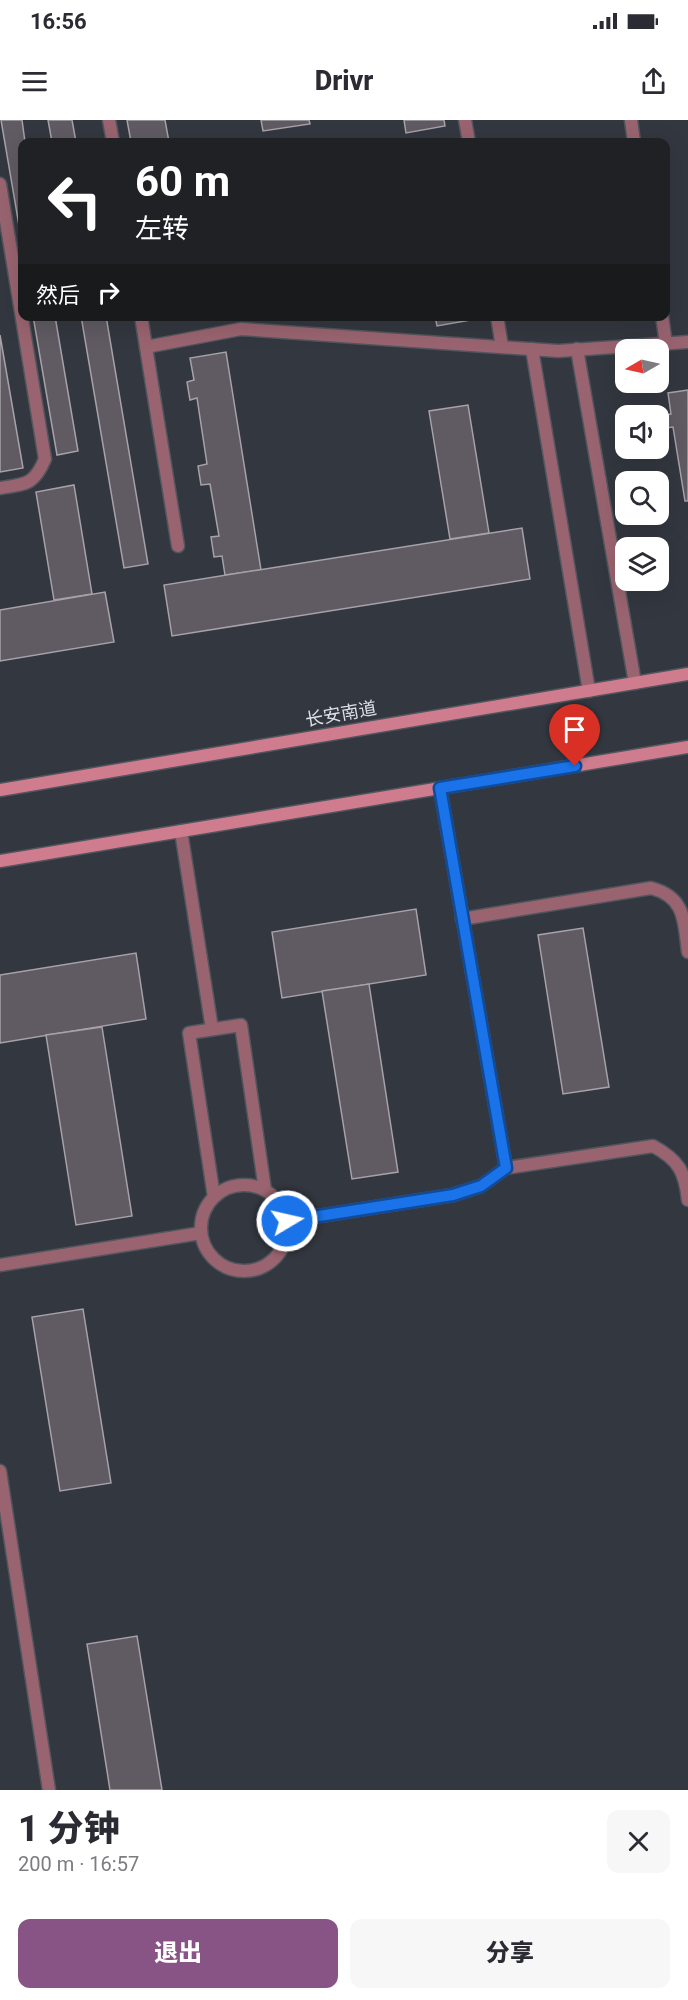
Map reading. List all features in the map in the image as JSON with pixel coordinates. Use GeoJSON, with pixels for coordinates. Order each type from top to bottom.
{"type":"FeatureCollection","features":[{"type":"Feature","properties":{"kind":"main road","name":"长安南道"},"geometry":{"type":"LineString","coordinates":[[0,790],[688,674]]}},
{"type":"Feature","properties":{"kind":"main road"},"geometry":{"type":"LineString","coordinates":[[0,861],[688,747]]}},
{"type":"Feature","properties":{"kind":"lane"},"geometry":{"type":"LineString","coordinates":[[109,120],[112,138]]}},
{"type":"Feature","properties":{"kind":"lane"},"geometry":{"type":"LineString","coordinates":[[465,120],[468,138]]}},
{"type":"Feature","properties":{"kind":"lane"},"geometry":{"type":"LineString","coordinates":[[631,120],[633,138]]}},
{"type":"Feature","properties":{"kind":"lane"},"geometry":{"type":"LineString","coordinates":[[0,184],[18,294]]}},
{"type":"Feature","properties":{"kind":"lane"},"geometry":{"type":"LineString","coordinates":[[0,488],[28,483],[38,475],[45,459],[22,321]]}},
{"type":"Feature","properties":{"kind":"lane"},"geometry":{"type":"LineString","coordinates":[[142,321],[178,546]]}},
{"type":"Feature","properties":{"kind":"lane"},"geometry":{"type":"LineString","coordinates":[[498,321],[502,347]]}},
{"type":"Feature","properties":{"kind":"lane"},"geometry":{"type":"LineString","coordinates":[[663,321],[665,339]]}},
{"type":"Feature","properties":{"kind":"lane"},"geometry":{"type":"LineString","coordinates":[[146,347],[241,329],[558,351],[615,347]]}},
{"type":"Feature","properties":{"kind":"lane"},"geometry":{"type":"LineString","coordinates":[[669,344],[688,342]]}},
{"type":"Feature","properties":{"kind":"lane"},"geometry":{"type":"LineString","coordinates":[[532,349],[589,691]]}},
{"type":"Feature","properties":{"kind":"lane"},"geometry":{"type":"LineString","coordinates":[[577,349],[635,683]]}},
{"type":"Feature","properties":{"kind":"lane"},"geometry":{"type":"LineString","coordinates":[[440,788],[506,1168]]}},
{"type":"Feature","properties":{"kind":"lane"},"geometry":{"type":"LineString","coordinates":[[181,831],[212,1029]]}},
{"type":"Feature","properties":{"kind":"lane"},"geometry":{"type":"LineString","coordinates":[[462,919],[651,888],[664,891],[677,902],[683,916],[688,952]]}},
{"type":"Feature","properties":{"kind":"lane"},"geometry":{"type":"LineString","coordinates":[[214,1197],[189,1033],[241,1025],[265,1190]]}},
{"type":"Feature","properties":{"kind":"lane"},"geometry":{"type":"LineString","coordinates":[[287,1221],[453,1195],[481,1186],[506,1168],[653,1146],[675,1160],[686,1179],[688,1200]]}},
{"type":"Feature","properties":{"kind":"lane"},"geometry":{"type":"LineString","coordinates":[[242,1184],[254,1185],[276,1198],[287,1221],[287,1234],[280,1252],[267,1265],[255,1270],[236,1270],[219,1264],[210,1255],[204,1245],[201,1221],[205,1209],[214,1197],[231,1186],[242,1184]]}},
{"type":"Feature","properties":{"kind":"lane"},"geometry":{"type":"LineString","coordinates":[[0,1265],[201,1233]]}},
{"type":"Feature","properties":{"kind":"lane"},"geometry":{"type":"LineString","coordinates":[[0,1471],[49,1790]]}},
{"type":"Feature","properties":{"kind":"building"},"geometry":{"type":"Polygon","coordinates":[[[1,120],[22,120],[24,138],[18,138],[18,220],[1,120]]]}},
{"type":"Feature","properties":{"kind":"building"},"geometry":{"type":"Polygon","coordinates":[[[48,120],[72,120],[75,138],[51,138],[48,120]]]}},
{"type":"Feature","properties":{"kind":"building"},"geometry":{"type":"Polygon","coordinates":[[[127,120],[165,120],[168,138],[130,138],[127,120]]]}},
{"type":"Feature","properties":{"kind":"building"},"geometry":{"type":"Polygon","coordinates":[[[261,120],[309,120],[310,124],[263,131],[261,120]]]}},
{"type":"Feature","properties":{"kind":"building"},"geometry":{"type":"Polygon","coordinates":[[[404,120],[444,120],[445,126],[406,133],[404,120]]]}},
{"type":"Feature","properties":{"kind":"building"},"geometry":{"type":"Polygon","coordinates":[[[34,321],[56,321],[78,451],[57,455],[34,321]]]}},
{"type":"Feature","properties":{"kind":"building"},"geometry":{"type":"Polygon","coordinates":[[[82,321],[107,321],[148,564],[124,568],[82,321]]]}},
{"type":"Feature","properties":{"kind":"building"},"geometry":{"type":"Polygon","coordinates":[[[436,321],[466,321],[437,326],[436,321]]]}},
{"type":"Feature","properties":{"kind":"building"},"geometry":{"type":"Polygon","coordinates":[[[0,335],[23,468],[0,472],[0,335]]]}},
{"type":"Feature","properties":{"kind":"building"},"geometry":{"type":"Polygon","coordinates":[[[226,352],[261,570],[225,575],[222,556],[214,557],[211,537],[219,536],[210,484],[201,485],[198,466],[207,464],[197,398],[190,400],[187,382],[194,380],[190,358],[226,352]]]}},
{"type":"Feature","properties":{"kind":"building"},"geometry":{"type":"Polygon","coordinates":[[[688,390],[688,501],[685,501],[673,427],[669,428],[669,414],[671,414],[669,393],[688,390]]]}},
{"type":"Feature","properties":{"kind":"building"},"geometry":{"type":"Polygon","coordinates":[[[468,405],[489,533],[450,539],[429,411],[468,405]]]}},
{"type":"Feature","properties":{"kind":"building"},"geometry":{"type":"Polygon","coordinates":[[[74,485],[92,594],[54,600],[36,492],[74,485]]]}},
{"type":"Feature","properties":{"kind":"building"},"geometry":{"type":"Polygon","coordinates":[[[522,528],[530,579],[172,636],[164,585],[522,528]]]}},
{"type":"Feature","properties":{"kind":"building"},"geometry":{"type":"Polygon","coordinates":[[[105,592],[114,642],[0,661],[0,610],[105,592]]]}},
{"type":"Feature","properties":{"kind":"building"},"geometry":{"type":"Polygon","coordinates":[[[416,909],[426,975],[282,998],[272,932],[416,909]]]}},
{"type":"Feature","properties":{"kind":"building"},"geometry":{"type":"Polygon","coordinates":[[[583,928],[609,1087],[563,1094],[538,935],[583,928]]]}},
{"type":"Feature","properties":{"kind":"building"},"geometry":{"type":"Polygon","coordinates":[[[136,953],[146,1019],[0,1043],[0,975],[136,953]]]}},
{"type":"Feature","properties":{"kind":"building"},"geometry":{"type":"Polygon","coordinates":[[[369,984],[398,1172],[352,1179],[322,991],[369,984]]]}},
{"type":"Feature","properties":{"kind":"building"},"geometry":{"type":"Polygon","coordinates":[[[102,1027],[132,1216],[76,1225],[46,1035],[102,1027]]]}},
{"type":"Feature","properties":{"kind":"building"},"geometry":{"type":"Polygon","coordinates":[[[83,1309],[111,1483],[60,1491],[32,1317],[83,1309]]]}},
{"type":"Feature","properties":{"kind":"building"},"geometry":{"type":"Polygon","coordinates":[[[137,1636],[162,1790],[110,1790],[87,1644],[137,1636]]]}},
{"type":"Feature","properties":{"kind":"route"},"geometry":{"type":"LineString","coordinates":[[287,1221],[453,1195],[481,1186],[506,1168],[440,788],[575,766]]}}]}
